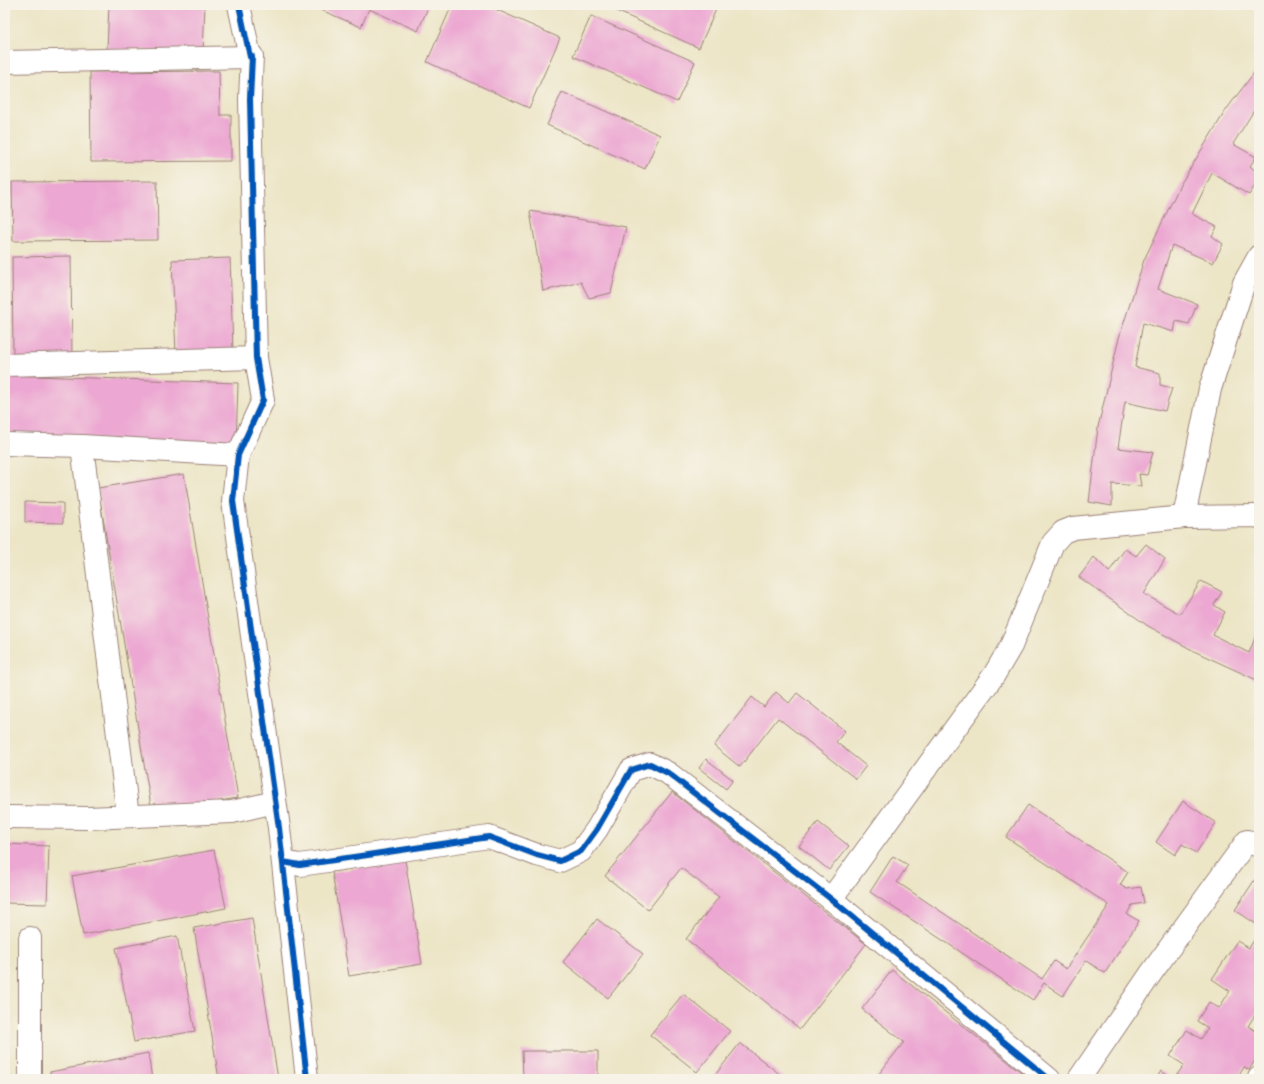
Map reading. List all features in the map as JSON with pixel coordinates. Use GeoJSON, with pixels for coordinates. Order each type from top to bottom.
{"type":"FeatureCollection","features":[{"type":"Feature","properties":{"kind":"street"},"geometry":{"type":"LineString","coordinates":[[239,5],[250,58]]}},
{"type":"Feature","properties":{"kind":"street"},"geometry":{"type":"LineString","coordinates":[[5,62],[250,58],[252,56],[250,99],[256,358],[263,400],[238,455],[232,502],[283,862],[307,1079]]}},
{"type":"Feature","properties":{"kind":"street"},"geometry":{"type":"LineString","coordinates":[[1184,517],[1210,390],[1244,283],[1259,256]]}},
{"type":"Feature","properties":{"kind":"street"},"geometry":{"type":"LineString","coordinates":[[5,364],[256,358]]}},
{"type":"Feature","properties":{"kind":"street"},"geometry":{"type":"LineString","coordinates":[[5,444],[82,446],[238,455]]}},
{"type":"Feature","properties":{"kind":"street"},"geometry":{"type":"LineString","coordinates":[[82,446],[128,816]]}},
{"type":"Feature","properties":{"kind":"street"},"geometry":{"type":"LineString","coordinates":[[831,899],[994,675],[1011,646],[1052,543],[1063,532],[1073,528],[1184,517],[1259,517]]}},
{"type":"Feature","properties":{"kind":"street"},"geometry":{"type":"LineString","coordinates":[[283,862],[300,865],[489,837],[537,855],[560,861],[582,851],[597,829],[631,770],[650,764],[668,773],[831,899],[1049,1079]]}},
{"type":"Feature","properties":{"kind":"street"},"geometry":{"type":"LineString","coordinates":[[5,817],[88,818],[232,812],[275,802]]}},
{"type":"Feature","properties":{"kind":"street"},"geometry":{"type":"LineString","coordinates":[[1079,1079],[1152,972],[1247,841],[1259,846]]}},
{"type":"Feature","properties":{"kind":"street"},"geometry":{"type":"LineString","coordinates":[[30,938],[30,1079]]}},
{"type":"Feature","properties":{"kind":"building"},"geometry":{"type":"Polygon","coordinates":[[[109,5],[205,5],[203,53],[107,49],[109,5]]]}},
{"type":"Feature","properties":{"kind":"building"},"geometry":{"type":"Polygon","coordinates":[[[315,5],[429,5],[418,31],[369,9],[361,27],[314,7],[315,5]]]}},
{"type":"Feature","properties":{"kind":"building"},"geometry":{"type":"Polygon","coordinates":[[[452,5],[486,5],[560,38],[529,108],[427,62],[452,5]]]}},
{"type":"Feature","properties":{"kind":"building"},"geometry":{"type":"Polygon","coordinates":[[[603,5],[718,5],[699,48],[603,5]]]}},
{"type":"Feature","properties":{"kind":"building"},"geometry":{"type":"Polygon","coordinates":[[[591,16],[695,62],[677,102],[573,56],[591,16]]]}},
{"type":"Feature","properties":{"kind":"building"},"geometry":{"type":"Polygon","coordinates":[[[1259,66],[1259,104],[1233,144],[1256,157],[1250,166],[1259,174],[1259,179],[1249,195],[1212,173],[1192,214],[1217,227],[1212,236],[1223,244],[1213,263],[1172,245],[1158,289],[1197,304],[1189,324],[1176,321],[1174,332],[1143,323],[1135,367],[1160,373],[1160,385],[1172,388],[1165,411],[1125,402],[1118,448],[1153,452],[1147,475],[1139,474],[1141,486],[1112,484],[1112,506],[1089,502],[1098,427],[1119,338],[1144,260],[1180,185],[1226,110],[1259,66]]]}},
{"type":"Feature","properties":{"kind":"building"},"geometry":{"type":"Polygon","coordinates":[[[219,71],[220,115],[231,115],[231,161],[91,162],[90,72],[219,71]]]}},
{"type":"Feature","properties":{"kind":"building"},"geometry":{"type":"Polygon","coordinates":[[[562,92],[660,135],[645,169],[547,125],[562,92]]]}},
{"type":"Feature","properties":{"kind":"building"},"geometry":{"type":"Polygon","coordinates":[[[157,181],[158,240],[13,241],[12,182],[157,181]]]}},
{"type":"Feature","properties":{"kind":"building"},"geometry":{"type":"Polygon","coordinates":[[[530,211],[626,227],[611,293],[589,298],[581,282],[543,291],[530,211]]]}},
{"type":"Feature","properties":{"kind":"building"},"geometry":{"type":"Polygon","coordinates":[[[71,256],[72,358],[13,359],[12,257],[71,256]]]}},
{"type":"Feature","properties":{"kind":"building"},"geometry":{"type":"Polygon","coordinates":[[[230,258],[233,352],[176,354],[172,260],[230,258]]]}},
{"type":"Feature","properties":{"kind":"building"},"geometry":{"type":"Polygon","coordinates":[[[5,375],[238,383],[236,445],[5,436],[5,375]]]}},
{"type":"Feature","properties":{"kind":"building"},"geometry":{"type":"Polygon","coordinates":[[[184,474],[238,798],[152,812],[98,488],[184,474]]]}},
{"type":"Feature","properties":{"kind":"building"},"geometry":{"type":"Polygon","coordinates":[[[25,502],[63,503],[63,523],[25,522],[25,502]]]}},
{"type":"Feature","properties":{"kind":"building"},"geometry":{"type":"Polygon","coordinates":[[[1146,544],[1165,559],[1144,594],[1180,614],[1201,581],[1222,592],[1214,605],[1225,612],[1213,635],[1249,653],[1259,628],[1259,681],[1196,652],[1148,626],[1079,577],[1094,557],[1109,572],[1125,549],[1136,556],[1146,544]]]}},
{"type":"Feature","properties":{"kind":"building"},"geometry":{"type":"Polygon","coordinates":[[[776,692],[789,703],[797,693],[845,731],[836,742],[866,766],[856,779],[778,718],[740,767],[714,746],[752,697],[764,707],[776,692]]]}},
{"type":"Feature","properties":{"kind":"building"},"geometry":{"type":"Polygon","coordinates":[[[706,759],[733,780],[726,789],[699,768],[706,759]]]}},
{"type":"Feature","properties":{"kind":"building"},"geometry":{"type":"Polygon","coordinates":[[[672,792],[866,944],[800,1029],[686,939],[719,897],[681,868],[648,910],[605,876],[672,792]]]}},
{"type":"Feature","properties":{"kind":"building"},"geometry":{"type":"Polygon","coordinates":[[[1183,801],[1216,823],[1196,853],[1182,844],[1175,855],[1156,842],[1183,801]]]}},
{"type":"Feature","properties":{"kind":"building"},"geometry":{"type":"Polygon","coordinates":[[[1028,805],[1128,872],[1120,885],[1127,889],[1141,887],[1144,903],[1132,905],[1127,914],[1139,921],[1105,973],[1086,961],[1063,996],[1044,983],[1033,1000],[870,892],[893,856],[908,865],[897,882],[1042,979],[1054,961],[1066,969],[1109,905],[1006,837],[1028,805]]]}},
{"type":"Feature","properties":{"kind":"building"},"geometry":{"type":"Polygon","coordinates":[[[818,822],[849,846],[829,870],[799,846],[818,822]]]}},
{"type":"Feature","properties":{"kind":"building"},"geometry":{"type":"Polygon","coordinates":[[[5,844],[49,846],[47,904],[5,903],[5,844]]]}},
{"type":"Feature","properties":{"kind":"building"},"geometry":{"type":"Polygon","coordinates":[[[214,850],[226,908],[83,935],[72,876],[214,850]]]}},
{"type":"Feature","properties":{"kind":"building"},"geometry":{"type":"Polygon","coordinates":[[[405,860],[422,964],[349,976],[332,872],[405,860]]]}},
{"type":"Feature","properties":{"kind":"building"},"geometry":{"type":"Polygon","coordinates":[[[1259,873],[1259,926],[1235,910],[1259,873]]]}},
{"type":"Feature","properties":{"kind":"building"},"geometry":{"type":"Polygon","coordinates":[[[252,918],[278,1079],[219,1079],[194,928],[252,918]]]}},
{"type":"Feature","properties":{"kind":"building"},"geometry":{"type":"Polygon","coordinates":[[[597,919],[643,954],[608,998],[563,962],[597,919]]]}},
{"type":"Feature","properties":{"kind":"building"},"geometry":{"type":"Polygon","coordinates":[[[1259,932],[1259,1014],[1257,1012],[1248,1026],[1259,1033],[1259,1054],[1249,1070],[1244,1067],[1237,1079],[1174,1079],[1184,1065],[1170,1056],[1187,1030],[1201,1039],[1208,1028],[1197,1021],[1209,1002],[1219,1008],[1230,991],[1212,979],[1237,941],[1249,948],[1259,932]]]}},
{"type":"Feature","properties":{"kind":"building"},"geometry":{"type":"Polygon","coordinates":[[[177,936],[195,1031],[134,1042],[116,948],[177,936]]]}},
{"type":"Feature","properties":{"kind":"building"},"geometry":{"type":"Polygon","coordinates":[[[892,970],[1030,1079],[875,1079],[904,1042],[862,1009],[892,970]]]}},
{"type":"Feature","properties":{"kind":"building"},"geometry":{"type":"Polygon","coordinates":[[[683,994],[730,1031],[697,1072],[650,1035],[683,994]]]}},
{"type":"Feature","properties":{"kind":"building"},"geometry":{"type":"Polygon","coordinates":[[[6,1020],[7,1079],[5,1079],[6,1020]]]}},
{"type":"Feature","properties":{"kind":"building"},"geometry":{"type":"Polygon","coordinates":[[[740,1043],[786,1079],[712,1079],[740,1043]]]}},
{"type":"Feature","properties":{"kind":"building"},"geometry":{"type":"Polygon","coordinates":[[[522,1051],[598,1051],[598,1079],[523,1079],[522,1051]]]}},
{"type":"Feature","properties":{"kind":"building"},"geometry":{"type":"Polygon","coordinates":[[[148,1053],[152,1079],[51,1079],[50,1072],[148,1053]]]}},
{"type":"Feature","properties":{"kind":"building"},"geometry":{"type":"Polygon","coordinates":[[[1161,1071],[1174,1079],[1156,1079],[1161,1071]]]}},
{"type":"Feature","properties":{"kind":"cycle path"},"geometry":{"type":"LineString","coordinates":[[239,5],[250,57],[252,56],[250,99],[256,358],[263,400],[238,455],[233,501],[279,828],[307,1079]]}},
{"type":"Feature","properties":{"kind":"cycle path"},"geometry":{"type":"LineString","coordinates":[[283,862],[300,865],[489,837],[537,855],[560,861],[581,851],[597,829],[631,770],[650,764],[668,773],[831,899],[1049,1079]]}}]}
